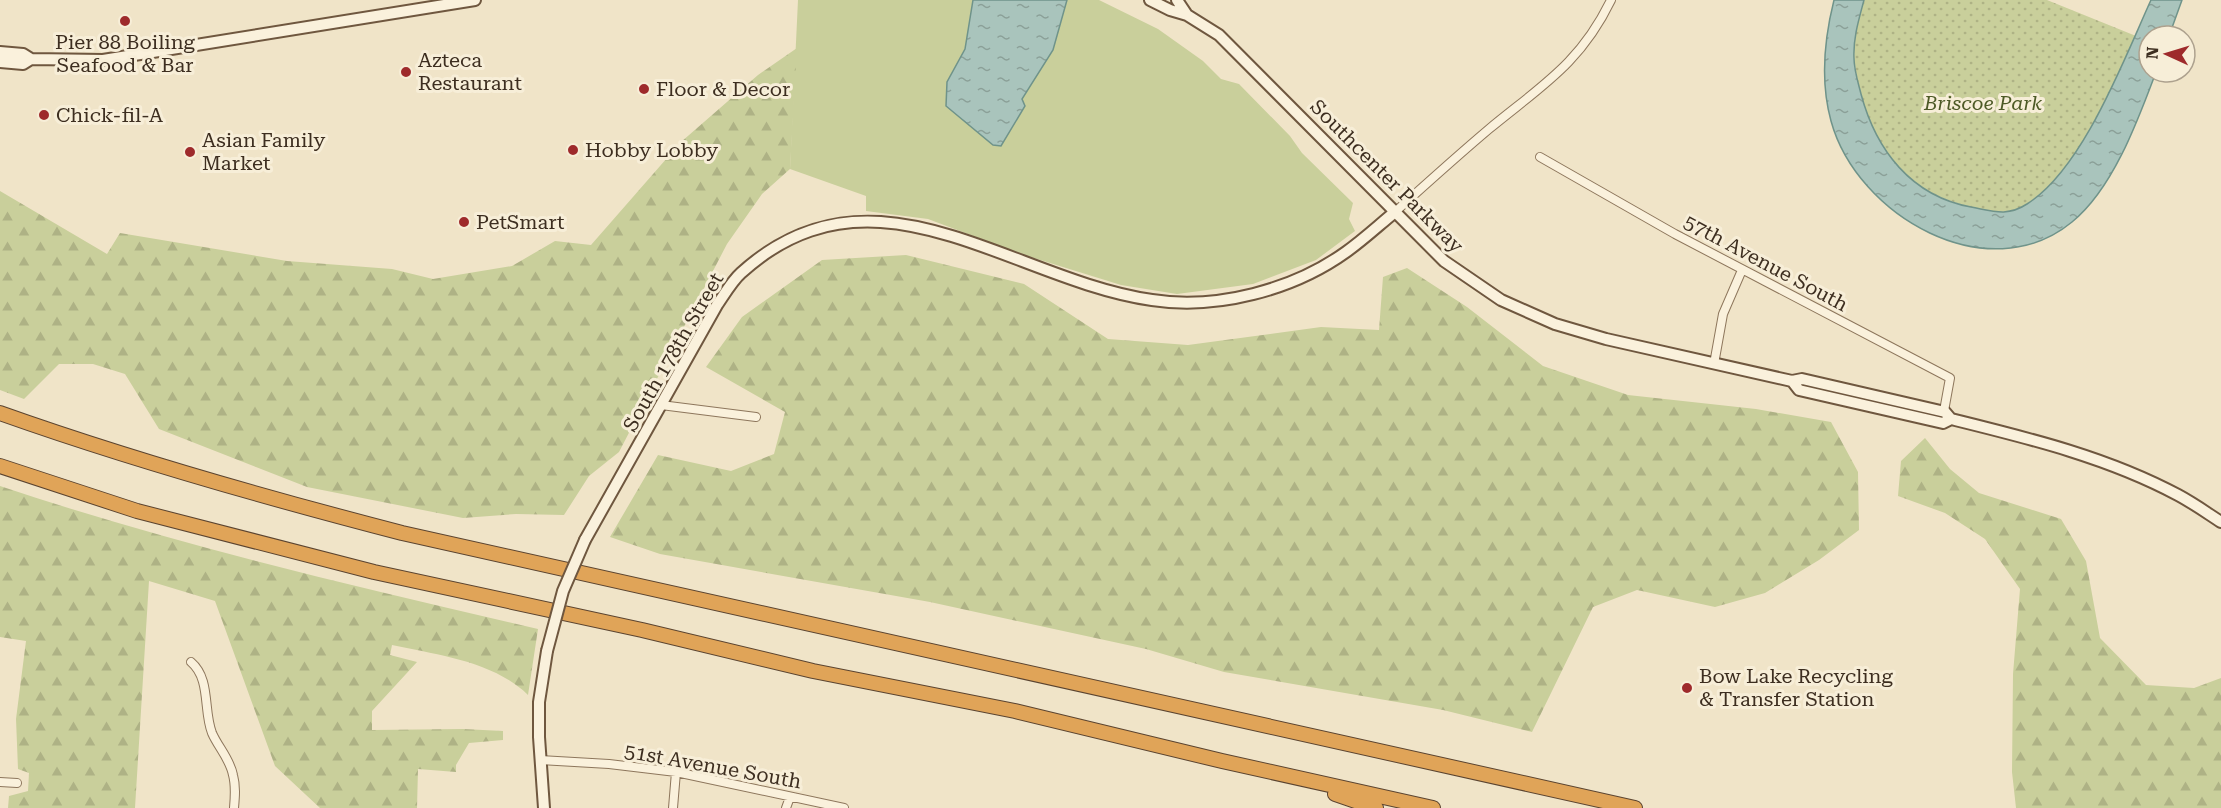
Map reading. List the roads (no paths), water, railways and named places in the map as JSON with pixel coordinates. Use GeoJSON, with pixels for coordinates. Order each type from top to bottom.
{"type":"FeatureCollection","features":[{"type":"Feature","properties":{"kind":"highway"},"geometry":{"type":"LineString","coordinates":[[0,412],[75,440],[276,501],[402,533],[1635,808]]}},
{"type":"Feature","properties":{"kind":"highway"},"geometry":{"type":"LineString","coordinates":[[0,466],[137,511],[374,572],[642,630],[813,671],[1015,711],[1433,808]]}},
{"type":"Feature","properties":{"kind":"highway"},"geometry":{"type":"LineString","coordinates":[[1271,772],[1376,808]]}},
{"type":"Feature","properties":{"kind":"highway"},"geometry":{"type":"LineString","coordinates":[[1613,803],[1646,808]]}},
{"type":"Feature","properties":{"kind":"main road"},"geometry":{"type":"LineString","coordinates":[[0,62],[22,64],[31,59],[103,60],[475,0]]}},
{"type":"Feature","properties":{"kind":"main road","name":"Southcenter Parkway"},"geometry":{"type":"LineString","coordinates":[[1150,0],[1187,15],[1219,35],[1444,261],[1501,300],[1565,327],[1606,339],[1792,381],[1799,390],[1943,423],[1947,415],[2050,445],[2105,463],[2178,495],[2221,522]]}},
{"type":"Feature","properties":{"kind":"main road","name":"Southcenter Parkway"},"geometry":{"type":"LineString","coordinates":[[1176,0],[1187,15]]}},
{"type":"Feature","properties":{"kind":"main road"},"geometry":{"type":"LineString","coordinates":[[0,52],[23,54],[31,59]]}},
{"type":"Feature","properties":{"kind":"main road","name":"South 178th Street"},"geometry":{"type":"LineString","coordinates":[[544,808],[540,760],[540,702],[547,651],[564,591],[585,540],[717,305],[740,274],[776,247],[807,232],[848,222],[887,221],[931,229],[1105,290],[1153,300],[1200,302],[1248,295],[1301,279],[1346,253],[1395,212]]}},
{"type":"Feature","properties":{"kind":"street"},"geometry":{"type":"LineString","coordinates":[[1395,212],[1488,130],[1557,75],[1590,37],[1611,0]]}},
{"type":"Feature","properties":{"kind":"street","name":"57th Avenue South"},"geometry":{"type":"LineString","coordinates":[[1540,157],[1742,270],[1950,378],[1947,415]]}},
{"type":"Feature","properties":{"kind":"street"},"geometry":{"type":"LineString","coordinates":[[1714,364],[1723,314],[1742,270]]}},
{"type":"Feature","properties":{"kind":"street"},"geometry":{"type":"LineString","coordinates":[[661,405],[756,417]]}},
{"type":"Feature","properties":{"kind":"street"},"geometry":{"type":"LineString","coordinates":[[191,662],[202,675],[212,734],[232,770],[235,787],[234,808]]}},
{"type":"Feature","properties":{"kind":"street","name":"51st Avenue South"},"geometry":{"type":"LineString","coordinates":[[540,760],[609,764],[676,772],[844,808]]}},
{"type":"Feature","properties":{"kind":"street"},"geometry":{"type":"LineString","coordinates":[[673,808],[676,772]]}},
{"type":"Feature","properties":{"kind":"street"},"geometry":{"type":"LineString","coordinates":[[0,782],[17,783]]}},
{"type":"Feature","properties":{"kind":"street"},"geometry":{"type":"LineString","coordinates":[[786,808],[790,797]]}},
{"type":"Feature","properties":{"kind":"water"},"geometry":{"type":"Polygon","coordinates":[[[973,0],[1067,0],[1053,50],[1022,99],[1025,106],[1001,146],[993,145],[946,106],[947,82],[965,49],[973,0]]]}},
{"type":"Feature","properties":{"kind":"water"},"geometry":{"type":"Polygon","coordinates":[[[1834,0],[1864,0],[1855,36],[1855,67],[1861,94],[1876,134],[1899,167],[1931,193],[1950,201],[1993,211],[2013,211],[2027,204],[2047,188],[2066,166],[2100,111],[2137,32],[2137,84],[2151,84],[2123,153],[2112,173],[2087,208],[2072,222],[2039,241],[2003,249],[1966,245],[1930,233],[1897,213],[1868,187],[1845,155],[1831,121],[1825,91],[1828,30],[1834,0]]]}},
{"type":"Feature","properties":{"kind":"water"},"geometry":{"type":"Polygon","coordinates":[[[2151,0],[2182,0],[2173,24],[2140,24],[2151,0]]]}},
{"type":"Feature","properties":{"kind":"place","name":"Pier 88 Boiling Seafood & Bar"},"geometry":{"type":"Point","coordinates":[125,21]}},
{"type":"Feature","properties":{"kind":"place","name":"Azteca Restaurant"},"geometry":{"type":"Point","coordinates":[406,72]}},
{"type":"Feature","properties":{"kind":"place","name":"Floor & Decor"},"geometry":{"type":"Point","coordinates":[644,89]}},
{"type":"Feature","properties":{"kind":"place","name":"Chick-fil-A"},"geometry":{"type":"Point","coordinates":[44,115]}},
{"type":"Feature","properties":{"kind":"place","name":"Hobby Lobby"},"geometry":{"type":"Point","coordinates":[573,150]}},
{"type":"Feature","properties":{"kind":"place","name":"Asian Family Market"},"geometry":{"type":"Point","coordinates":[190,152]}},
{"type":"Feature","properties":{"kind":"place","name":"PetSmart"},"geometry":{"type":"Point","coordinates":[464,222]}},
{"type":"Feature","properties":{"kind":"place","name":"Bow Lake Recycling & Transfer Station"},"geometry":{"type":"Point","coordinates":[1687,688]}},
{"type":"Feature","properties":{"kind":"park label","name":"Briscoe Park"},"geometry":{"type":"Point","coordinates":[1983,103]}}]}
